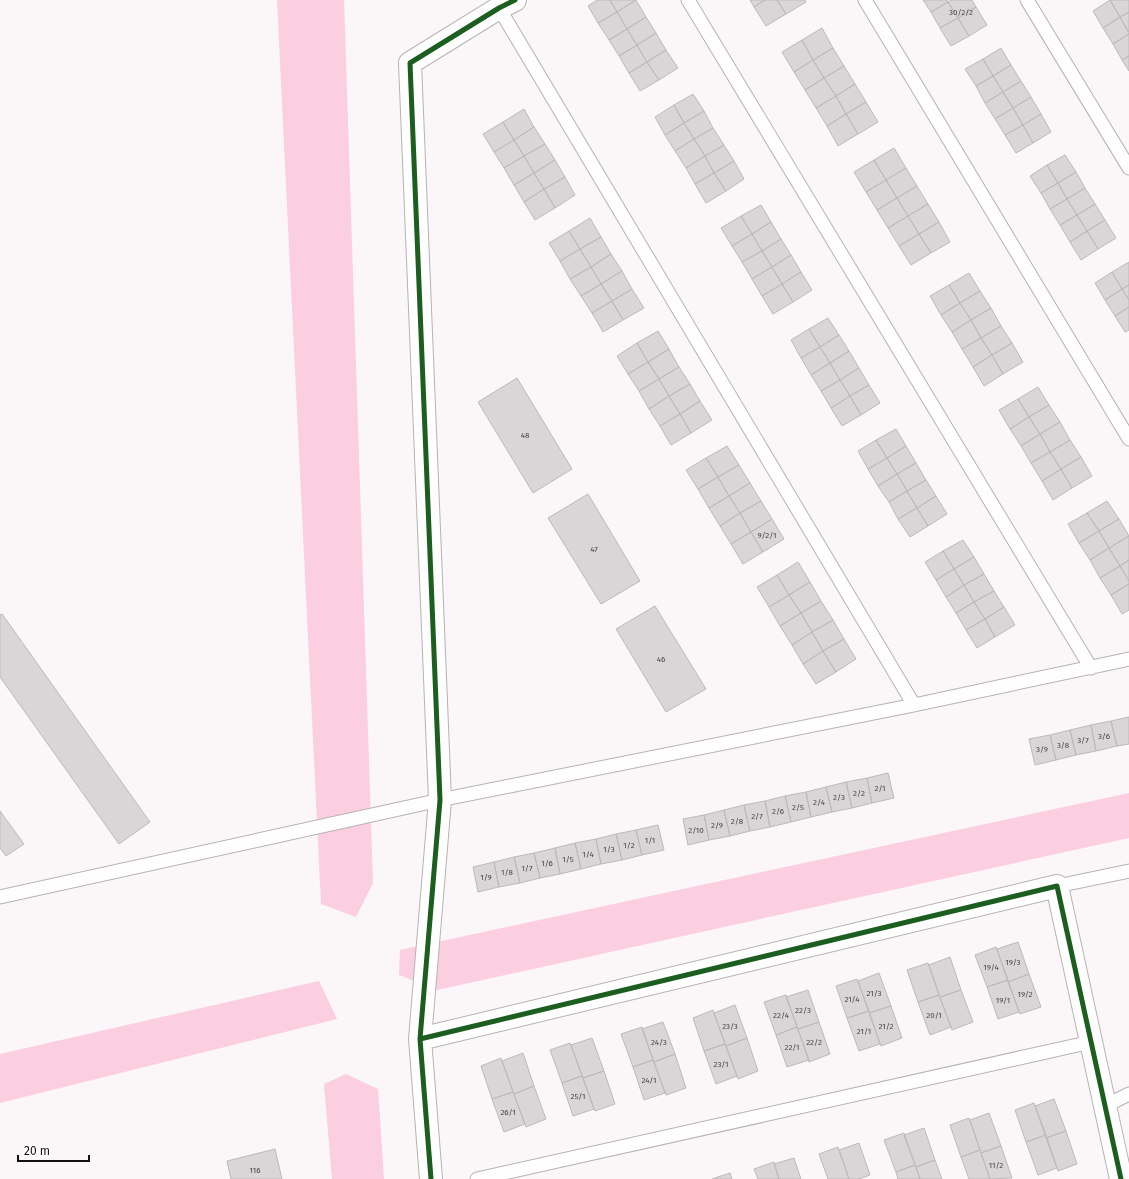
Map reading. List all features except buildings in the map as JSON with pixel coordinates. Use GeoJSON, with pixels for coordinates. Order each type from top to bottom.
{"type":"FeatureCollection","features":[{"type":"Feature","properties":{"kind":"street"},"geometry":{"type":"LineString","coordinates":[[431,1179],[420,1039],[440,800],[410,63],[507,4]]}},
{"type":"Feature","properties":{"kind":"street"},"geometry":{"type":"LineString","coordinates":[[420,1039],[1057,886],[1121,1179]]}},
{"type":"Feature","properties":{"kind":"lane"},"geometry":{"type":"LineString","coordinates":[[688,0],[1091,668]]}},
{"type":"Feature","properties":{"kind":"lane"},"geometry":{"type":"LineString","coordinates":[[865,0],[1129,439]]}},
{"type":"Feature","properties":{"kind":"lane"},"geometry":{"type":"LineString","coordinates":[[1027,0],[1129,168]]}},
{"type":"Feature","properties":{"kind":"lane"},"geometry":{"type":"LineString","coordinates":[[507,4],[914,704]]}},
{"type":"Feature","properties":{"kind":"lane"},"geometry":{"type":"LineString","coordinates":[[0,897],[440,800],[1129,659]]}},
{"type":"Feature","properties":{"kind":"lane"},"geometry":{"type":"LineString","coordinates":[[1057,886],[1129,870]]}},
{"type":"Feature","properties":{"kind":"lane"},"geometry":{"type":"LineString","coordinates":[[477,1179],[1091,1042]]}},
{"type":"Feature","properties":{"kind":"lane"},"geometry":{"type":"LineString","coordinates":[[1105,1106],[1129,1094]]}},
{"type":"Feature","properties":{"kind":"shaded area"},"geometry":{"type":"Polygon","coordinates":[[[277,0],[344,0],[373,883],[356,917],[321,904],[277,0]]]}},
{"type":"Feature","properties":{"kind":"shaded area"},"geometry":{"type":"Polygon","coordinates":[[[1129,793],[1129,838],[437,990],[399,975],[400,950],[1129,793]]]}},
{"type":"Feature","properties":{"kind":"shaded area"},"geometry":{"type":"Polygon","coordinates":[[[319,981],[337,1019],[0,1103],[0,1054],[319,981]]]}},
{"type":"Feature","properties":{"kind":"shaded area"},"geometry":{"type":"Polygon","coordinates":[[[346,1074],[378,1089],[384,1179],[332,1179],[324,1084],[346,1074]]]}},
{"type":"Feature","properties":{"kind":"cycle path"},"geometry":{"type":"LineString","coordinates":[[431,1179],[420,1039],[440,800],[410,63],[499,8],[515,0]]}},
{"type":"Feature","properties":{"kind":"cycle path"},"geometry":{"type":"LineString","coordinates":[[420,1039],[1057,886],[1121,1179]]}}]}
